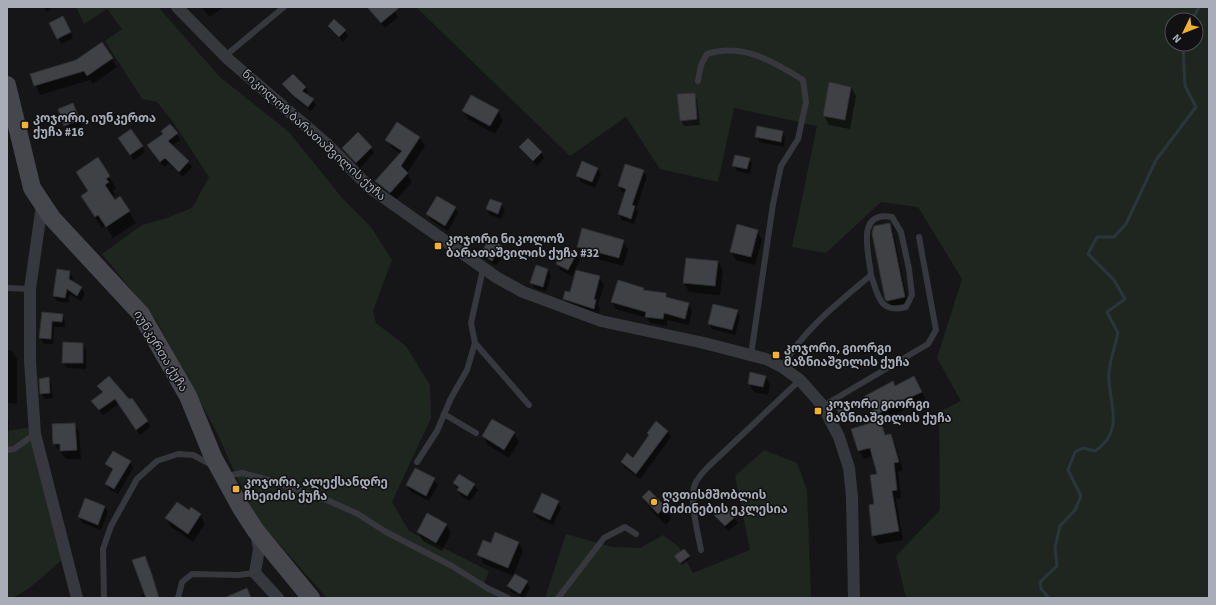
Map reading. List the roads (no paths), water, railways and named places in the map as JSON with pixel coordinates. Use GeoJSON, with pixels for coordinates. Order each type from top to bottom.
{"type":"FeatureCollection","features":[{"type":"Feature","properties":{"kind":"main road","name":"იუნკერთა ქუჩა"},"geometry":{"type":"LineString","coordinates":[[7,85],[32,188],[42,205],[52,218],[141,314],[188,396],[221,473],[256,531],[311,598]]}},
{"type":"Feature","properties":{"kind":"street","name":"ნიკოლოზ ბარათაშვილის ქუჩა"},"geometry":{"type":"LineString","coordinates":[[177,7],[225,56],[321,139],[369,186],[484,269],[522,292],[601,321],[766,358],[800,380],[823,406],[839,437],[849,468],[852,497],[854,598]]}},
{"type":"Feature","properties":{"kind":"street"},"geometry":{"type":"LineString","coordinates":[[42,205],[30,289],[30,360],[35,434],[77,598]]}},
{"type":"Feature","properties":{"kind":"street"},"geometry":{"type":"LineString","coordinates":[[256,531],[259,548],[255,573],[278,598]]}},
{"type":"Feature","properties":{"kind":"lane"},"geometry":{"type":"LineString","coordinates":[[225,56],[284,7]]}},
{"type":"Feature","properties":{"kind":"lane"},"geometry":{"type":"LineString","coordinates":[[698,81],[701,65],[707,54],[719,50],[741,50],[777,63],[803,80],[806,102],[798,139],[781,166],[751,355]]}},
{"type":"Feature","properties":{"kind":"lane"},"geometry":{"type":"LineString","coordinates":[[883,216],[892,217],[901,232],[909,269],[912,295],[906,307],[896,309],[885,307],[878,298],[871,275],[866,238],[867,228],[873,220],[883,216]]}},
{"type":"Feature","properties":{"kind":"lane"},"geometry":{"type":"LineString","coordinates":[[823,406],[928,344],[936,330],[919,237]]}},
{"type":"Feature","properties":{"kind":"lane"},"geometry":{"type":"LineString","coordinates":[[417,462],[436,431],[467,370],[475,343],[471,323],[484,269]]}},
{"type":"Feature","properties":{"kind":"lane"},"geometry":{"type":"LineString","coordinates":[[782,367],[805,333],[871,275]]}},
{"type":"Feature","properties":{"kind":"lane"},"geometry":{"type":"LineString","coordinates":[[7,288],[30,289]]}},
{"type":"Feature","properties":{"kind":"lane"},"geometry":{"type":"LineString","coordinates":[[475,343],[529,405]]}},
{"type":"Feature","properties":{"kind":"lane"},"geometry":{"type":"LineString","coordinates":[[701,550],[696,521],[694,490],[696,482],[709,466],[800,380]]}},
{"type":"Feature","properties":{"kind":"lane"},"geometry":{"type":"LineString","coordinates":[[444,414],[476,433]]}},
{"type":"Feature","properties":{"kind":"lane"},"geometry":{"type":"LineString","coordinates":[[7,450],[14,449],[35,434]]}},
{"type":"Feature","properties":{"kind":"lane"},"geometry":{"type":"LineString","coordinates":[[104,598],[103,549],[111,526],[137,479],[157,461],[178,454],[193,455],[221,473],[242,472],[329,501],[358,514],[386,532],[452,566],[487,588],[508,598]]}},
{"type":"Feature","properties":{"kind":"lane"},"geometry":{"type":"LineString","coordinates":[[558,598],[604,538],[625,527],[636,534]]}},
{"type":"Feature","properties":{"kind":"lane"},"geometry":{"type":"LineString","coordinates":[[178,598],[182,582],[192,574],[238,575],[255,573]]}},
{"type":"Feature","properties":{"kind":"waterway"},"geometry":{"type":"LineString","coordinates":[[1196,12],[1199,7]]}},
{"type":"Feature","properties":{"kind":"waterway"},"geometry":{"type":"LineString","coordinates":[[1049,598],[1041,589],[1040,582],[1057,566],[1055,548],[1060,526],[1075,510],[1081,496],[1068,470],[1075,452],[1083,448],[1095,451],[1105,443],[1113,424],[1109,373],[1111,358],[1118,333],[1107,312],[1125,299],[1114,280],[1088,254],[1097,237],[1114,237],[1126,224],[1156,160],[1196,107],[1185,86],[1183,52]]}},
{"type":"Feature","properties":{"kind":"place","name":"კოჯორი, იუნკერთა ქუჩა #16"},"geometry":{"type":"Point","coordinates":[25,125]}},
{"type":"Feature","properties":{"kind":"place","name":"კოჯორი ნიკოლოზ ბარათაშვილის ქუჩა #32"},"geometry":{"type":"Point","coordinates":[438,246]}},
{"type":"Feature","properties":{"kind":"place","name":"კოჯორი, გიორგი მაზნიაშვილის ქუჩა"},"geometry":{"type":"Point","coordinates":[776,355]}},
{"type":"Feature","properties":{"kind":"place","name":"კოჯორი გიორგი მაზნიაშვილის ქუჩა"},"geometry":{"type":"Point","coordinates":[818,411]}},
{"type":"Feature","properties":{"kind":"place","name":"კოჯორი, ალექსანდრე ჩხეიძის ქუჩა"},"geometry":{"type":"Point","coordinates":[236,489]}},
{"type":"Feature","properties":{"kind":"place","name":"ღვთისმშობლის მიძინების ეკლესია"},"geometry":{"type":"Point","coordinates":[654,502]}}]}
